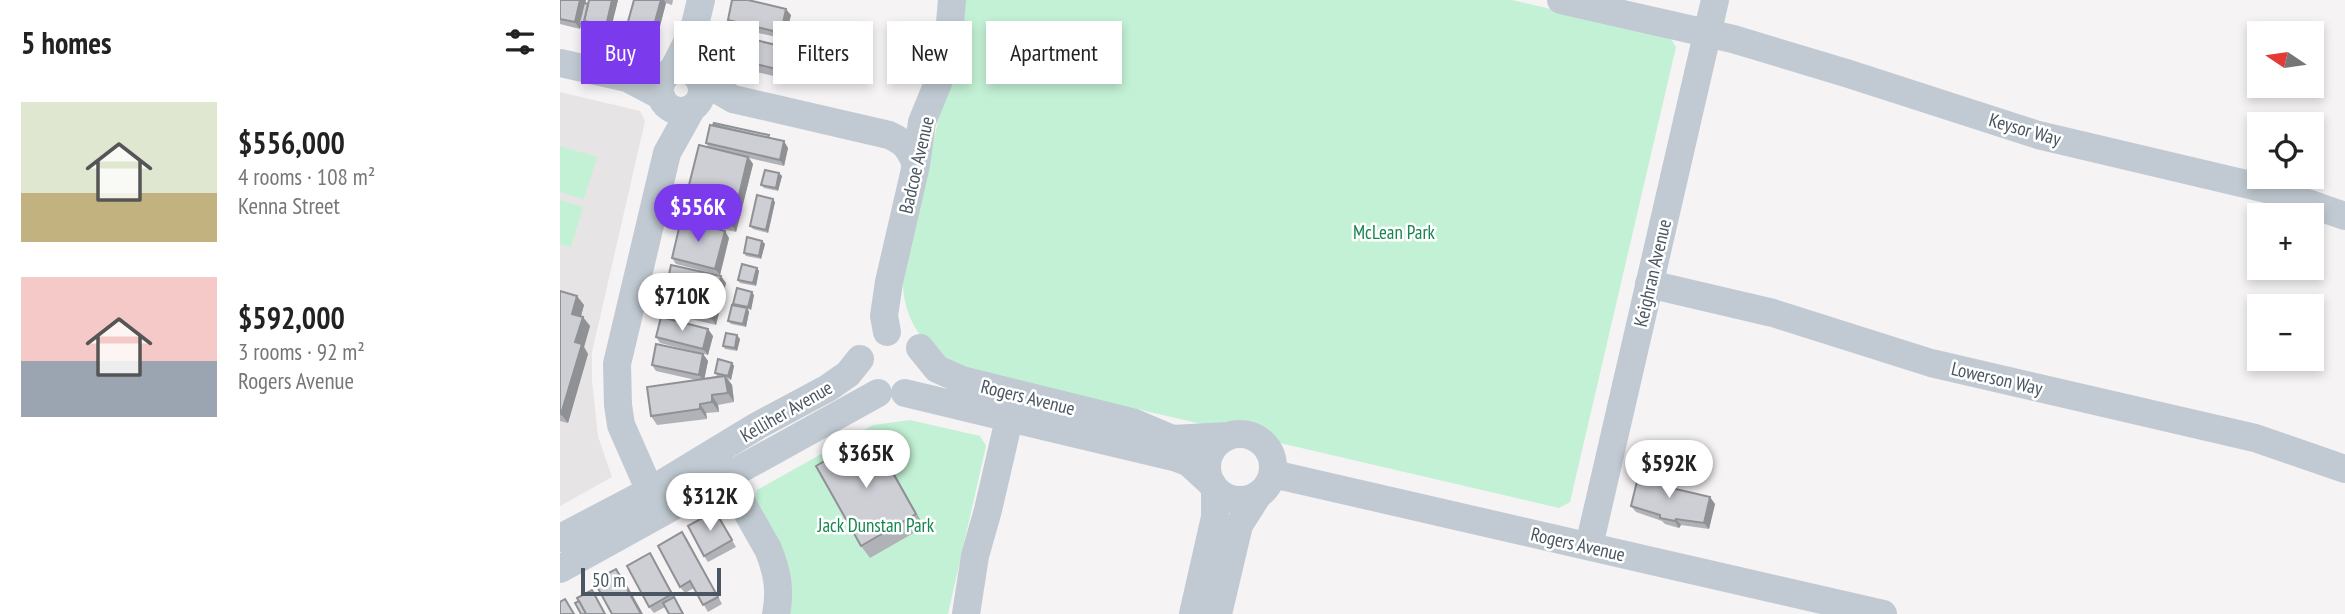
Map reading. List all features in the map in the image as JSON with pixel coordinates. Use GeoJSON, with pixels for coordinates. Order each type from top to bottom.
{"type":"FeatureCollection","features":[{"type":"Feature","properties":{"kind":"street"},"geometry":{"type":"LineString","coordinates":[[650,491],[621,425],[617,364],[701,0]]}},
{"type":"Feature","properties":{"kind":"street","name":"Badcoe Avenue"},"geometry":{"type":"LineString","coordinates":[[887,331],[884,316],[889,282],[916,165],[922,122],[940,78],[948,46],[952,0]]}},
{"type":"Feature","properties":{"kind":"street","name":"Keysor Way"},"geometry":{"type":"LineString","coordinates":[[1561,0],[1707,33],[1833,69],[2038,135],[2267,189],[2345,216]]}},
{"type":"Feature","properties":{"kind":"street","name":"Keighran Avenue"},"geometry":{"type":"LineString","coordinates":[[1588,547],[1715,0]]}},
{"type":"Feature","properties":{"kind":"street"},"geometry":{"type":"LineString","coordinates":[[560,63],[889,135],[901,140],[910,149],[916,165]]}},
{"type":"Feature","properties":{"kind":"street","name":"Lowerson Way"},"geometry":{"type":"LineString","coordinates":[[1649,284],[1773,313],[1931,363],[2255,438],[2345,469]]}},
{"type":"Feature","properties":{"kind":"street"},"geometry":{"type":"LineString","coordinates":[[887,331],[906,334],[920,348],[924,358],[924,369],[914,387],[892,393],[870,387],[864,379],[860,359],[869,341],[887,331]]}},
{"type":"Feature","properties":{"kind":"street","name":"Rogers Avenue"},"geometry":{"type":"LineString","coordinates":[[892,393],[1012,406],[1132,422],[1172,439],[1248,434],[1257,438],[1271,454],[1273,464],[1265,485],[1240,500],[1222,495],[1188,462],[1012,406],[937,369],[920,348]]}},
{"type":"Feature","properties":{"kind":"street","name":"Kelliher Avenue"},"geometry":{"type":"LineString","coordinates":[[560,569],[720,464],[848,374],[860,359]]}},
{"type":"Feature","properties":{"kind":"street","name":"Kelliher Avenue"},"geometry":{"type":"LineString","coordinates":[[560,538],[650,491],[892,393]]}},
{"type":"Feature","properties":{"kind":"street"},"geometry":{"type":"LineString","coordinates":[[966,614],[975,556],[1012,406]]}},
{"type":"Feature","properties":{"kind":"street"},"geometry":{"type":"LineString","coordinates":[[1193,614],[1215,517],[1213,486],[1207,473],[1207,462],[1211,451],[1227,436]]}},
{"type":"Feature","properties":{"kind":"street"},"geometry":{"type":"LineString","coordinates":[[720,464],[775,564],[779,589],[776,614]]}},
{"type":"Feature","properties":{"kind":"street"},"geometry":{"type":"LineString","coordinates":[[1218,614],[1239,525],[1265,485]]}},
{"type":"Feature","properties":{"kind":"street","name":"Rogers Avenue"},"geometry":{"type":"LineString","coordinates":[[1265,485],[1588,547],[1883,614]]}},
{"type":"Feature","properties":{"kind":"shaded area"},"geometry":{"type":"Polygon","coordinates":[[[560,92],[640,111],[645,121],[592,352],[598,436],[612,477],[560,506],[560,92]]]}},
{"type":"Feature","properties":{"kind":"green space","name":"McLean Park"},"geometry":{"type":"Polygon","coordinates":[[[966,0],[1512,0],[1670,37],[1676,47],[1570,502],[1559,508],[1280,443],[1247,426],[1210,426],[968,370],[939,354],[918,332],[911,319],[903,289],[903,273],[947,84],[972,84],[972,21],[961,21],[966,0]]]}},
{"type":"Feature","properties":{"kind":"green space"},"geometry":{"type":"Polygon","coordinates":[[[560,146],[597,157],[584,199],[560,192],[560,146]]]}},
{"type":"Feature","properties":{"kind":"green space"},"geometry":{"type":"Polygon","coordinates":[[[560,200],[583,207],[571,247],[560,244],[560,200]]]}},
{"type":"Feature","properties":{"kind":"green space","name":"Jack Dunstan Park"},"geometry":{"type":"Polygon","coordinates":[[[910,420],[980,436],[986,446],[948,614],[788,614],[754,501],[757,490],[873,425],[910,420]]]}},
{"type":"Feature","properties":{"kind":"building"},"geometry":{"type":"Polygon","coordinates":[[[560,0],[580,0],[575,22],[560,19],[560,0]]]}},
{"type":"Feature","properties":{"kind":"building"},"geometry":{"type":"Polygon","coordinates":[[[589,0],[612,0],[607,21],[584,21],[589,0]]]}},
{"type":"Feature","properties":{"kind":"building"},"geometry":{"type":"Polygon","coordinates":[[[634,0],[661,0],[655,21],[628,21],[634,0]]]}},
{"type":"Feature","properties":{"kind":"building"},"geometry":{"type":"Polygon","coordinates":[[[732,0],[748,0],[786,9],[784,21],[773,21],[773,31],[759,28],[759,21],[728,20],[732,0]]]}},
{"type":"Feature","properties":{"kind":"building"},"geometry":{"type":"Polygon","coordinates":[[[584,3],[588,4],[584,21],[579,23],[584,3]]]}},
{"type":"Feature","properties":{"kind":"building"},"geometry":{"type":"Polygon","coordinates":[[[759,41],[773,44],[773,68],[759,65],[759,41]]]}},
{"type":"Feature","properties":{"kind":"building"},"geometry":{"type":"Polygon","coordinates":[[[714,123],[769,135],[768,138],[713,125],[714,123]]]}},
{"type":"Feature","properties":{"kind":"building"},"geometry":{"type":"Polygon","coordinates":[[[710,125],[784,141],[780,160],[706,143],[710,125]]]}},
{"type":"Feature","properties":{"kind":"building"},"geometry":{"type":"Polygon","coordinates":[[[699,145],[748,157],[732,225],[682,213],[699,145]]]}},
{"type":"Feature","properties":{"kind":"building"},"geometry":{"type":"Polygon","coordinates":[[[765,170],[779,173],[776,188],[761,185],[765,170]]]}},
{"type":"Feature","properties":{"kind":"building"},"geometry":{"type":"Polygon","coordinates":[[[757,195],[773,199],[766,230],[750,226],[757,195]]]}},
{"type":"Feature","properties":{"kind":"building"},"geometry":{"type":"Polygon","coordinates":[[[681,220],[725,231],[715,269],[672,258],[681,220]]]}},
{"type":"Feature","properties":{"kind":"building"},"geometry":{"type":"Polygon","coordinates":[[[747,237],[762,241],[759,256],[744,253],[747,237]]]}},
{"type":"Feature","properties":{"kind":"building"},"geometry":{"type":"Polygon","coordinates":[[[742,264],[757,268],[753,283],[738,280],[742,264]]]}},
{"type":"Feature","properties":{"kind":"building"},"geometry":{"type":"Polygon","coordinates":[[[671,265],[721,276],[711,318],[662,307],[671,265]]]}},
{"type":"Feature","properties":{"kind":"building"},"geometry":{"type":"Polygon","coordinates":[[[737,288],[752,292],[748,307],[733,304],[737,288]]]}},
{"type":"Feature","properties":{"kind":"building"},"geometry":{"type":"Polygon","coordinates":[[[560,291],[577,296],[572,314],[583,317],[575,342],[582,344],[561,414],[560,413],[560,291]]]}},
{"type":"Feature","properties":{"kind":"building"},"geometry":{"type":"Polygon","coordinates":[[[732,305],[747,308],[743,324],[728,321],[732,305]]]}},
{"type":"Feature","properties":{"kind":"building"},"geometry":{"type":"Polygon","coordinates":[[[661,317],[708,329],[703,349],[656,337],[661,317]]]}},
{"type":"Feature","properties":{"kind":"building"},"geometry":{"type":"Polygon","coordinates":[[[726,333],[737,335],[735,348],[723,346],[726,333]]]}},
{"type":"Feature","properties":{"kind":"building"},"geometry":{"type":"Polygon","coordinates":[[[656,344],[703,354],[699,375],[652,365],[656,344]]]}},
{"type":"Feature","properties":{"kind":"building"},"geometry":{"type":"Polygon","coordinates":[[[718,359],[732,363],[728,376],[715,373],[718,359]]]}},
{"type":"Feature","properties":{"kind":"building"},"geometry":{"type":"Polygon","coordinates":[[[725,376],[728,393],[712,395],[712,402],[700,404],[700,409],[651,416],[647,387],[725,376]]]}},
{"type":"Feature","properties":{"kind":"building"},"geometry":{"type":"Polygon","coordinates":[[[871,434],[916,514],[861,546],[816,466],[871,434]]]}},
{"type":"Feature","properties":{"kind":"building"},"geometry":{"type":"Polygon","coordinates":[[[1646,472],[1669,478],[1667,487],[1710,497],[1704,523],[1660,518],[1660,515],[1631,506],[1639,473],[1645,475],[1646,472]]]}},
{"type":"Feature","properties":{"kind":"building"},"geometry":{"type":"Polygon","coordinates":[[[715,511],[732,540],[704,556],[688,526],[715,511]]]}},
{"type":"Feature","properties":{"kind":"building"},"geometry":{"type":"Polygon","coordinates":[[[682,532],[718,597],[703,605],[690,581],[680,587],[658,546],[682,532]]]}},
{"type":"Feature","properties":{"kind":"building"},"geometry":{"type":"Polygon","coordinates":[[[650,553],[672,594],[649,607],[627,566],[650,553]]]}},
{"type":"Feature","properties":{"kind":"building"},"geometry":{"type":"Polygon","coordinates":[[[616,569],[641,614],[612,614],[594,581],[616,569]]]}},
{"type":"Feature","properties":{"kind":"building"},"geometry":{"type":"Polygon","coordinates":[[[592,590],[605,614],[586,614],[577,598],[592,590]]]}},
{"type":"Feature","properties":{"kind":"building"},"geometry":{"type":"Polygon","coordinates":[[[674,597],[683,614],[669,614],[663,603],[674,597]]]}},
{"type":"Feature","properties":{"kind":"building"},"geometry":{"type":"Polygon","coordinates":[[[565,599],[574,614],[560,614],[560,602],[565,599]]]}},
{"type":"Feature","properties":{"kind":"building"},"geometry":{"type":"Polygon","coordinates":[[[579,601],[586,614],[581,614],[575,603],[579,601]]]}}]}
